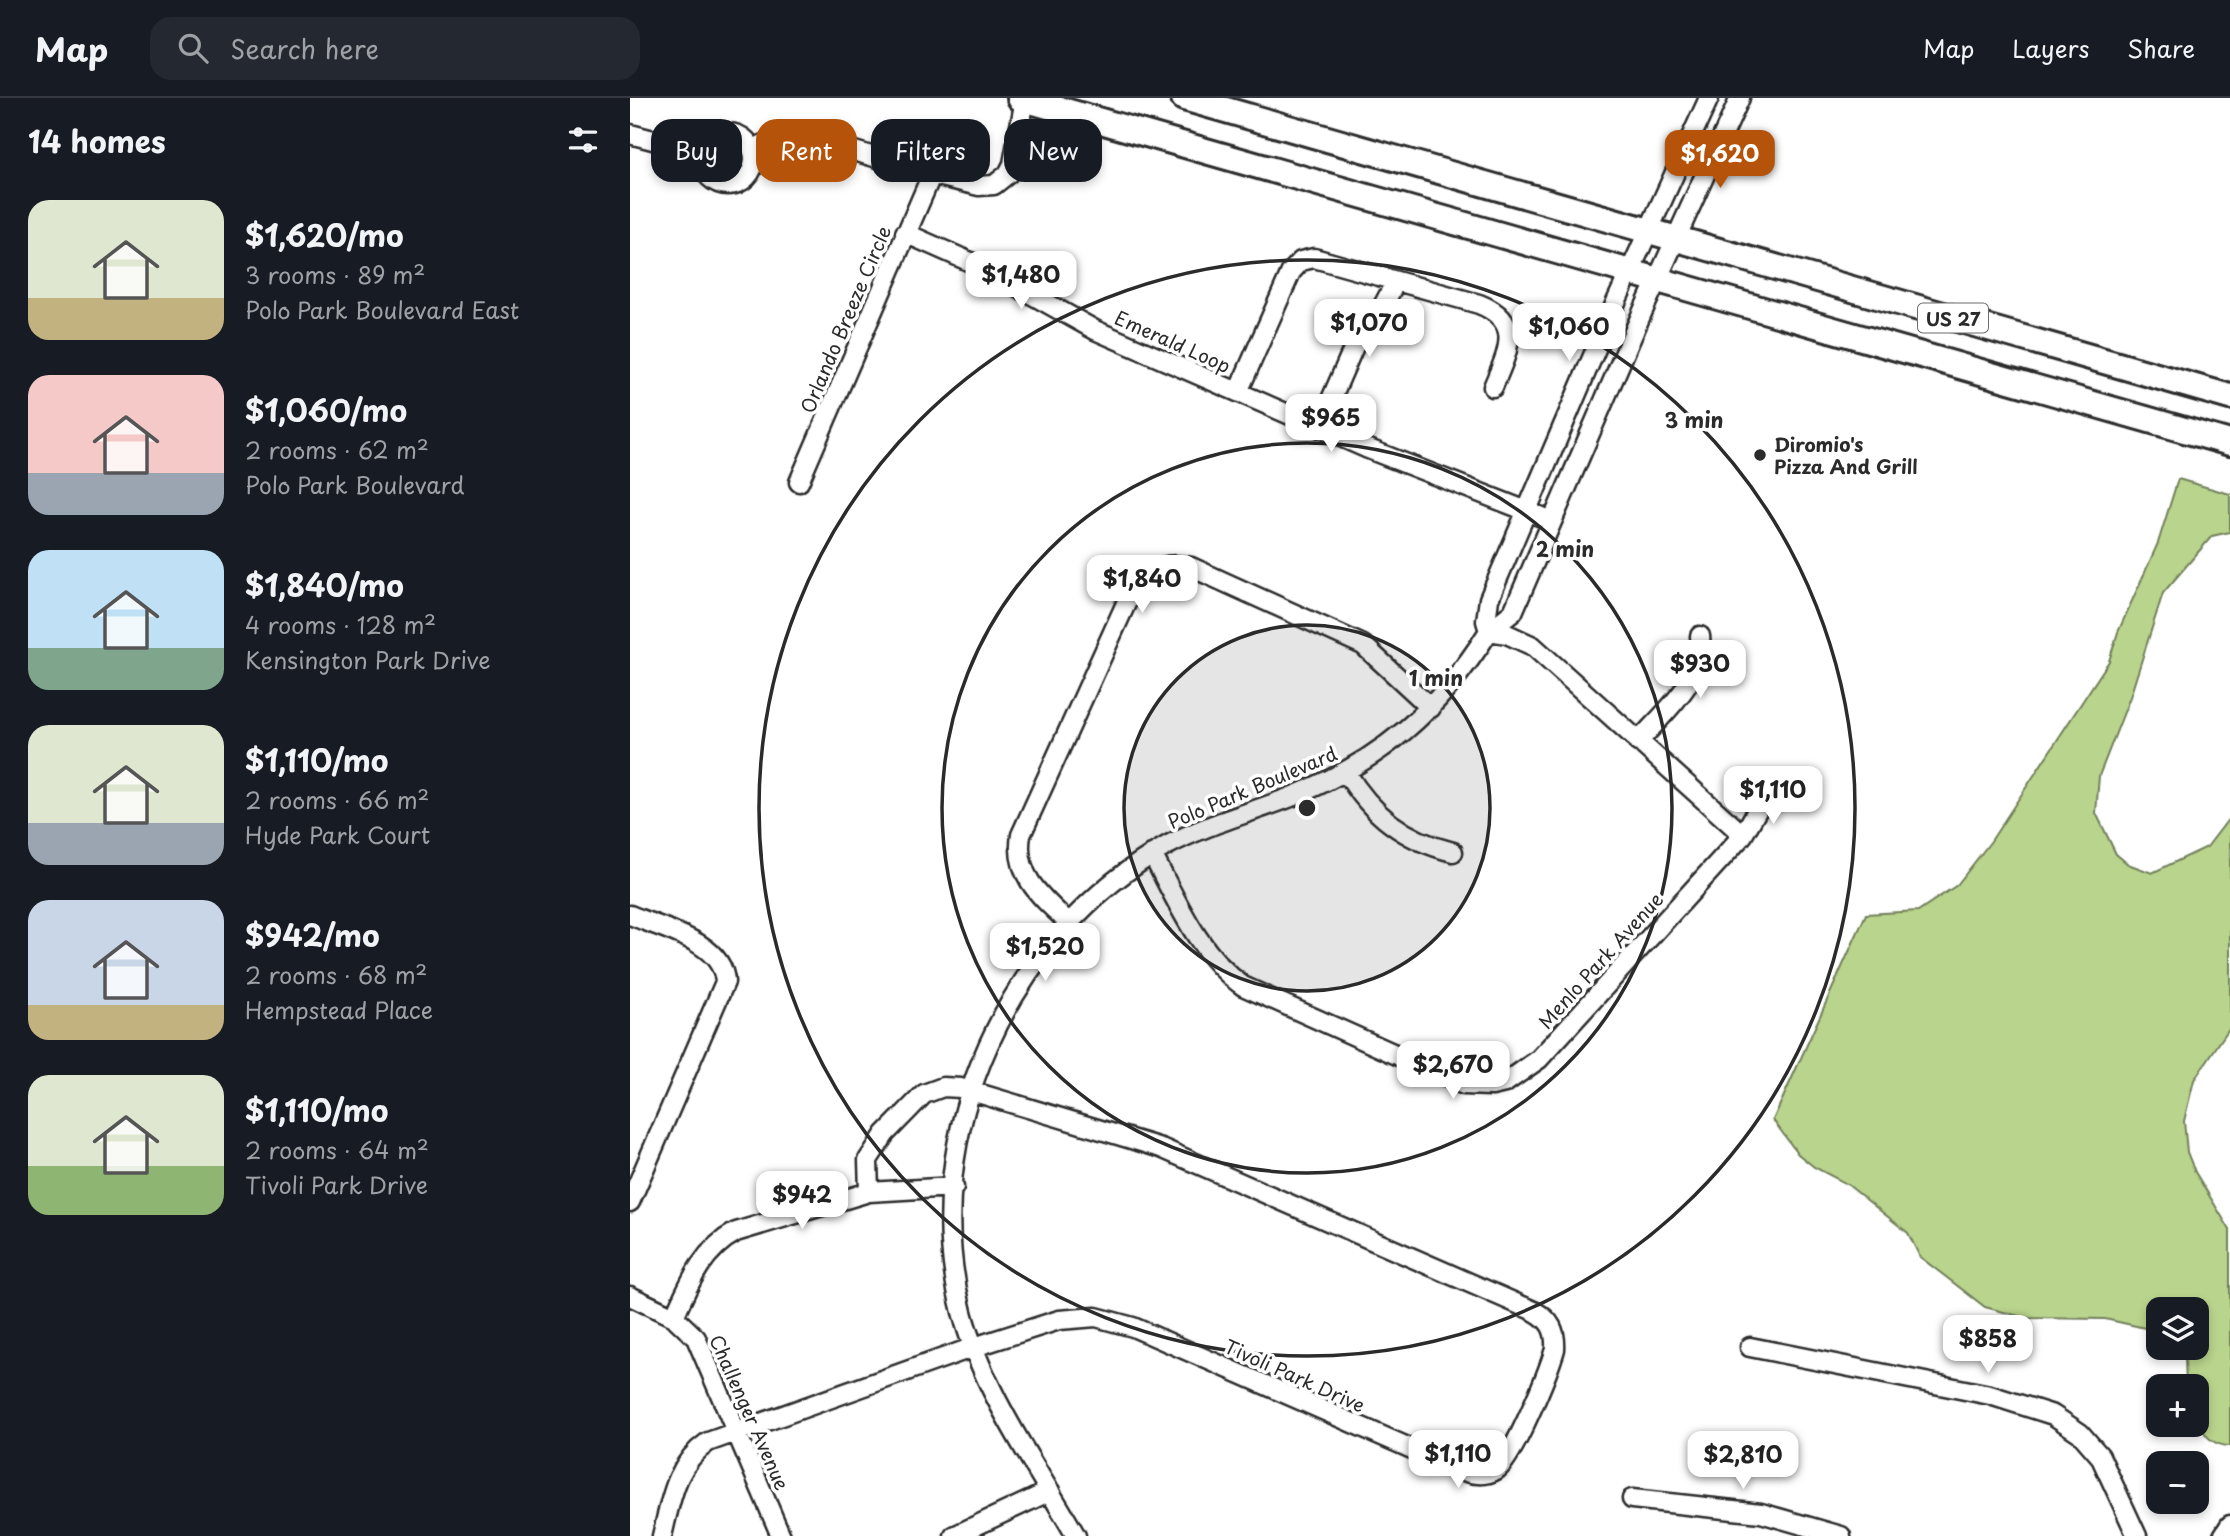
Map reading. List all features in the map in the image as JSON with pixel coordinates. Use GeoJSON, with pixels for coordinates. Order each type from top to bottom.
{"type":"FeatureCollection","features":[{"type":"Feature","properties":{"kind":"highway","name":"US 27"},"geometry":{"type":"LineString","coordinates":[[1184,98],[2230,397]]}},
{"type":"Feature","properties":{"kind":"highway","name":"US 27"},"geometry":{"type":"LineString","coordinates":[[1023,99],[2230,443]]}},
{"type":"Feature","properties":{"kind":"street"},"geometry":{"type":"LineString","coordinates":[[1489,631],[1486,621],[1489,599],[1629,272],[1709,98]]}},
{"type":"Feature","properties":{"kind":"street"},"geometry":{"type":"LineString","coordinates":[[1489,631],[1513,612],[1657,279],[1740,98]]}},
{"type":"Feature","properties":{"kind":"street"},"geometry":{"type":"LineString","coordinates":[[963,182],[979,186],[994,185],[1008,174],[1013,164],[1023,99]]}},
{"type":"Feature","properties":{"kind":"street"},"geometry":{"type":"LineString","coordinates":[[630,134],[651,139]]}},
{"type":"Feature","properties":{"kind":"street"},"geometry":{"type":"LineString","coordinates":[[742,136],[752,149],[754,158],[749,174],[742,179]]}},
{"type":"Feature","properties":{"kind":"street"},"geometry":{"type":"LineString","coordinates":[[752,149],[779,137],[803,136],[871,156]]}},
{"type":"Feature","properties":{"kind":"street"},"geometry":{"type":"LineString","coordinates":[[717,182],[737,182]]}},
{"type":"Feature","properties":{"kind":"street","name":"Orlando Breeze Circle"},"geometry":{"type":"LineString","coordinates":[[799,482],[928,182]]}},
{"type":"Feature","properties":{"kind":"street","name":"Emerald Loop"},"geometry":{"type":"LineString","coordinates":[[905,233],[984,268],[1095,330],[1319,427],[1552,521]]}},
{"type":"Feature","properties":{"kind":"street","name":"Emerald Loop"},"geometry":{"type":"LineString","coordinates":[[1238,392],[1291,272],[1301,261],[1314,258],[1479,304],[1498,316],[1506,327],[1510,341],[1493,387]]}},
{"type":"Feature","properties":{"kind":"street"},"geometry":{"type":"LineString","coordinates":[[1319,427],[1356,342],[1384,304],[1396,281]]}},
{"type":"Feature","properties":{"kind":"street"},"geometry":{"type":"LineString","coordinates":[[1575,398],[1601,408]]}},
{"type":"Feature","properties":{"kind":"street"},"geometry":{"type":"LineString","coordinates":[[1068,922],[1035,890],[1024,873],[1020,854],[1021,835],[1128,599],[1141,579],[1150,571],[1171,564],[1191,567],[1342,634],[1372,652],[1431,708]]}},
{"type":"Feature","properties":{"kind":"street"},"geometry":{"type":"LineString","coordinates":[[1513,612],[1518,632],[1525,641],[1742,835]]}},
{"type":"Feature","properties":{"kind":"street"},"geometry":{"type":"LineString","coordinates":[[1489,631],[1525,641]]}},
{"type":"Feature","properties":{"kind":"street","name":"Polo Park Boulevard"},"geometry":{"type":"LineString","coordinates":[[1076,1536],[995,1393],[974,1347],[962,1311],[956,1275],[954,1187],[961,1129],[970,1090],[1016,993],[1068,922],[1105,887],[1152,854],[1199,830],[1291,797],[1346,772],[1385,748],[1431,708],[1461,673],[1489,631]]}},
{"type":"Feature","properties":{"kind":"street"},"geometry":{"type":"LineString","coordinates":[[1638,742],[1695,673],[1699,661],[1700,636]]}},
{"type":"Feature","properties":{"kind":"street"},"geometry":{"type":"LineString","coordinates":[[1346,772],[1366,803],[1386,822],[1419,841],[1453,852]]}},
{"type":"Feature","properties":{"kind":"street","name":"Menlo Park Avenue"},"geometry":{"type":"LineString","coordinates":[[1152,854],[1202,942],[1224,971],[1243,986],[1451,1081],[1492,1086],[1516,1077],[1539,1059],[1742,835],[1766,795]]}},
{"type":"Feature","properties":{"kind":"street"},"geometry":{"type":"LineString","coordinates":[[630,915],[711,951],[723,968],[725,982],[630,1202]]}},
{"type":"Feature","properties":{"kind":"street","name":"Tivoli Park Drive"},"geometry":{"type":"LineString","coordinates":[[663,1536],[676,1483],[686,1462],[708,1442],[974,1347],[1059,1320],[1083,1317],[1109,1319],[1146,1332],[1460,1470],[1480,1474],[1497,1470],[1510,1455],[1552,1359],[1555,1339],[1550,1323],[1534,1311],[1177,1155],[1116,1133],[970,1090],[937,1088],[910,1107],[871,1152],[867,1167],[869,1192]]}},
{"type":"Feature","properties":{"kind":"street"},"geometry":{"type":"LineString","coordinates":[[674,1317],[704,1259],[726,1237],[760,1224],[869,1192],[954,1187]]}},
{"type":"Feature","properties":{"kind":"street","name":"Challenger Avenue"},"geometry":{"type":"LineString","coordinates":[[630,1296],[674,1317],[690,1331],[702,1349],[781,1536]]}},
{"type":"Feature","properties":{"kind":"street"},"geometry":{"type":"LineString","coordinates":[[1750,1347],[1990,1395],[2053,1415],[2080,1433],[2100,1455],[2137,1536]]}},
{"type":"Feature","properties":{"kind":"street"},"geometry":{"type":"LineString","coordinates":[[954,1536],[1050,1491]]}},
{"type":"Feature","properties":{"kind":"street"},"geometry":{"type":"LineString","coordinates":[[1632,1499],[1761,1513],[1841,1536]]}},
{"type":"Feature","properties":{"kind":"street"},"geometry":{"type":"LineString","coordinates":[[2223,1536],[2230,1525]]}},
{"type":"Feature","properties":{"kind":"green space"},"geometry":{"type":"Polygon","coordinates":[[[2178,479],[2230,494],[2230,532],[2212,536],[2163,593],[2130,697],[2099,776],[2096,813],[2116,854],[2128,864],[2152,873],[2207,847],[2230,817],[2230,1027],[2194,1080],[2184,1121],[2187,1152],[2195,1172],[2230,1230],[2230,1446],[2219,1444],[2208,1437],[2209,1374],[2186,1374],[2185,1360],[2209,1360],[2209,1297],[2146,1297],[2146,1329],[2105,1319],[2026,1318],[1985,1307],[1920,1257],[1908,1233],[1847,1184],[1814,1167],[1798,1154],[1773,1120],[1866,914],[1918,911],[1957,885],[1991,841],[2109,661],[2118,632],[2158,543],[2178,479]]]}},
{"type":"Feature","properties":{"kind":"place","name":"Diromio's Pizza And Grill"},"geometry":{"type":"Point","coordinates":[1760,455]}}]}
